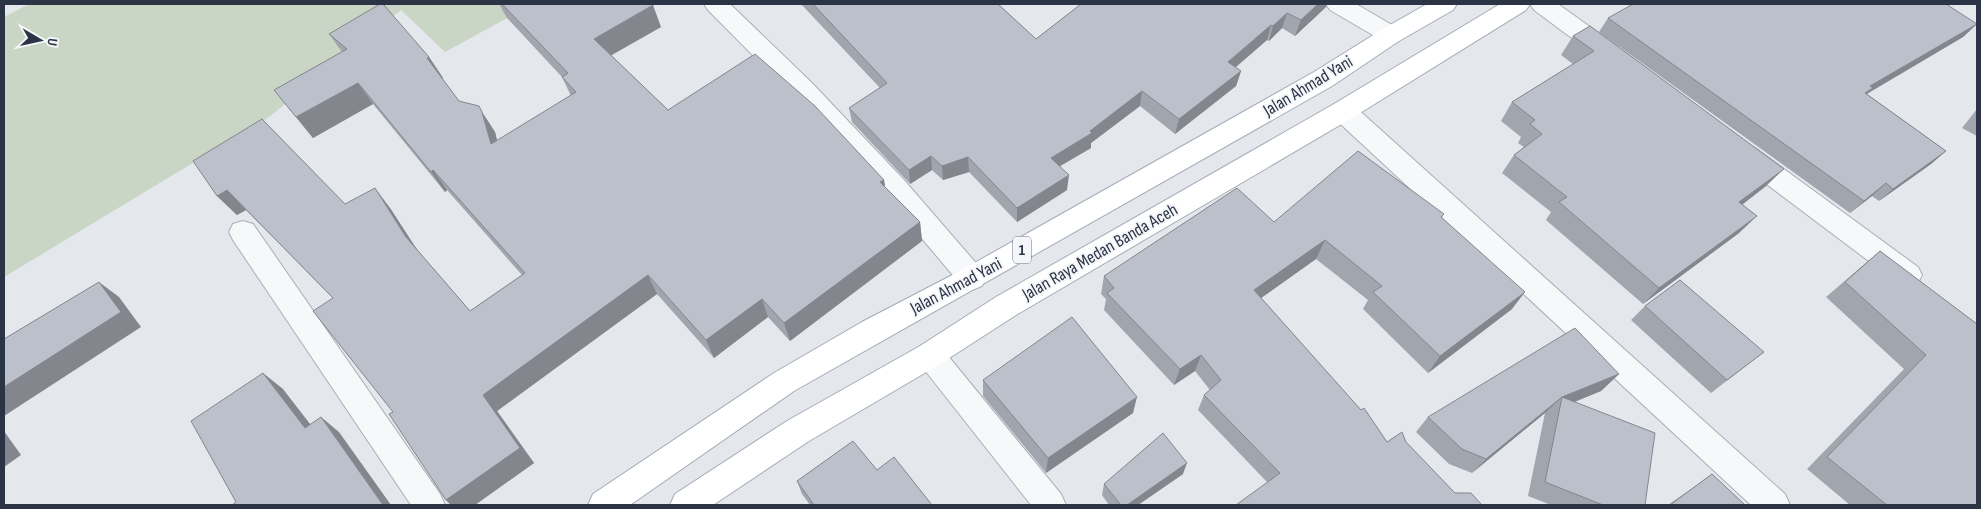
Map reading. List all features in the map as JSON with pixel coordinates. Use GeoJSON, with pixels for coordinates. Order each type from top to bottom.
{"type":"FeatureCollection","features":[{"type":"Feature","properties":{"kind":"main road","name":"Jalan Ahmad Yani"},"geometry":{"type":"LineString","coordinates":[[604,505],[784,382],[872,330],[972,278],[1323,79],[1445,4]]}},
{"type":"Feature","properties":{"kind":"main road","name":"Jalan Raya Medan Banda Aceh"},"geometry":{"type":"LineString","coordinates":[[686,505],[798,431],[930,355],[1006,306],[1343,111],[1518,4]]}},
{"type":"Feature","properties":{"kind":"street"},"geometry":{"type":"LineString","coordinates":[[716,4],[803,90],[895,188],[972,278]]}},
{"type":"Feature","properties":{"kind":"street"},"geometry":{"type":"LineString","coordinates":[[1338,4],[1392,35]]}},
{"type":"Feature","properties":{"kind":"street"},"geometry":{"type":"LineString","coordinates":[[1542,4],[1629,68]]}},
{"type":"Feature","properties":{"kind":"street"},"geometry":{"type":"LineString","coordinates":[[1343,111],[1774,505]]}},
{"type":"Feature","properties":{"kind":"street"},"geometry":{"type":"LineString","coordinates":[[1724,138],[1930,290]]}},
{"type":"Feature","properties":{"kind":"street"},"geometry":{"type":"LineString","coordinates":[[243,232],[429,505]]}},
{"type":"Feature","properties":{"kind":"street"},"geometry":{"type":"LineString","coordinates":[[930,355],[1050,505]]}},
{"type":"Feature","properties":{"kind":"green space"},"geometry":{"type":"Polygon","coordinates":[[[29,4],[533,4],[445,52],[401,10],[269,117],[4,277],[4,17],[29,4]]]}},
{"type":"Feature","properties":{"kind":"building"},"geometry":{"type":"Polygon","coordinates":[[[383,4],[429,57],[427,58],[459,101],[479,106],[491,144],[576,92],[562,77],[568,73],[502,4],[652,4],[594,39],[668,110],[755,54],[815,106],[884,180],[880,182],[920,222],[784,323],[762,299],[706,340],[648,275],[483,395],[520,448],[446,500],[389,414],[393,412],[313,311],[333,298],[227,190],[217,196],[193,161],[262,119],[345,204],[375,188],[406,237],[470,311],[525,273],[433,170],[431,172],[358,83],[296,117],[274,90],[347,49],[329,34],[383,4]]]}},
{"type":"Feature","properties":{"kind":"building"},"geometry":{"type":"Polygon","coordinates":[[[813,4],[998,4],[1036,39],[1081,4],[1318,4],[1301,20],[1287,13],[1273,26],[1271,25],[1228,62],[1241,71],[1179,119],[1142,91],[1090,131],[1092,133],[1051,158],[1069,175],[1017,208],[968,157],[942,166],[931,156],[909,170],[849,108],[887,83],[813,4]]]}},
{"type":"Feature","properties":{"kind":"building"},"geometry":{"type":"Polygon","coordinates":[[[1633,4],[1946,4],[1977,24],[1870,86],[1873,88],[1865,93],[1946,151],[1893,189],[1886,183],[1864,201],[1608,18],[1633,4]]]}},
{"type":"Feature","properties":{"kind":"building"},"geometry":{"type":"Polygon","coordinates":[[[1590,26],[1784,169],[1739,202],[1757,216],[1659,288],[1559,202],[1567,197],[1514,155],[1542,134],[1530,124],[1535,120],[1512,102],[1594,51],[1573,36],[1590,26]]]}},
{"type":"Feature","properties":{"kind":"building"},"geometry":{"type":"Polygon","coordinates":[[[1358,151],[1444,214],[1441,217],[1525,292],[1440,356],[1373,292],[1382,286],[1325,240],[1254,290],[1361,410],[1364,408],[1387,442],[1402,432],[1406,442],[1455,493],[1471,493],[1482,505],[1236,505],[1280,473],[1204,395],[1221,380],[1201,355],[1180,369],[1107,293],[1114,288],[1104,276],[1237,188],[1274,222],[1358,151]]]}},
{"type":"Feature","properties":{"kind":"building"},"geometry":{"type":"Polygon","coordinates":[[[1880,251],[1977,324],[1977,505],[1887,505],[1827,457],[1926,355],[1845,282],[1880,251]]]}},
{"type":"Feature","properties":{"kind":"building"},"geometry":{"type":"Polygon","coordinates":[[[1680,280],[1764,352],[1727,380],[1645,306],[1680,280]]]}},
{"type":"Feature","properties":{"kind":"building"},"geometry":{"type":"Polygon","coordinates":[[[99,282],[121,312],[4,387],[4,339],[99,282]]]}},
{"type":"Feature","properties":{"kind":"building"},"geometry":{"type":"Polygon","coordinates":[[[1072,317],[1137,397],[1048,458],[983,380],[1072,317]]]}},
{"type":"Feature","properties":{"kind":"building"},"geometry":{"type":"Polygon","coordinates":[[[1575,328],[1619,374],[1562,397],[1486,459],[1462,449],[1428,417],[1575,328]]]}},
{"type":"Feature","properties":{"kind":"building"},"geometry":{"type":"Polygon","coordinates":[[[263,373],[305,428],[321,417],[383,505],[232,505],[236,502],[191,421],[263,373]]]}},
{"type":"Feature","properties":{"kind":"building"},"geometry":{"type":"Polygon","coordinates":[[[1562,397],[1655,433],[1645,505],[1603,505],[1545,482],[1562,397]]]}},
{"type":"Feature","properties":{"kind":"building"},"geometry":{"type":"Polygon","coordinates":[[[1163,433],[1187,463],[1127,505],[1121,505],[1104,484],[1163,433]]]}},
{"type":"Feature","properties":{"kind":"building"},"geometry":{"type":"Polygon","coordinates":[[[853,441],[877,470],[894,457],[932,505],[814,505],[797,481],[853,441]]]}},
{"type":"Feature","properties":{"kind":"building"},"geometry":{"type":"Polygon","coordinates":[[[1712,474],[1745,505],[1670,505],[1712,474]]]}}]}
